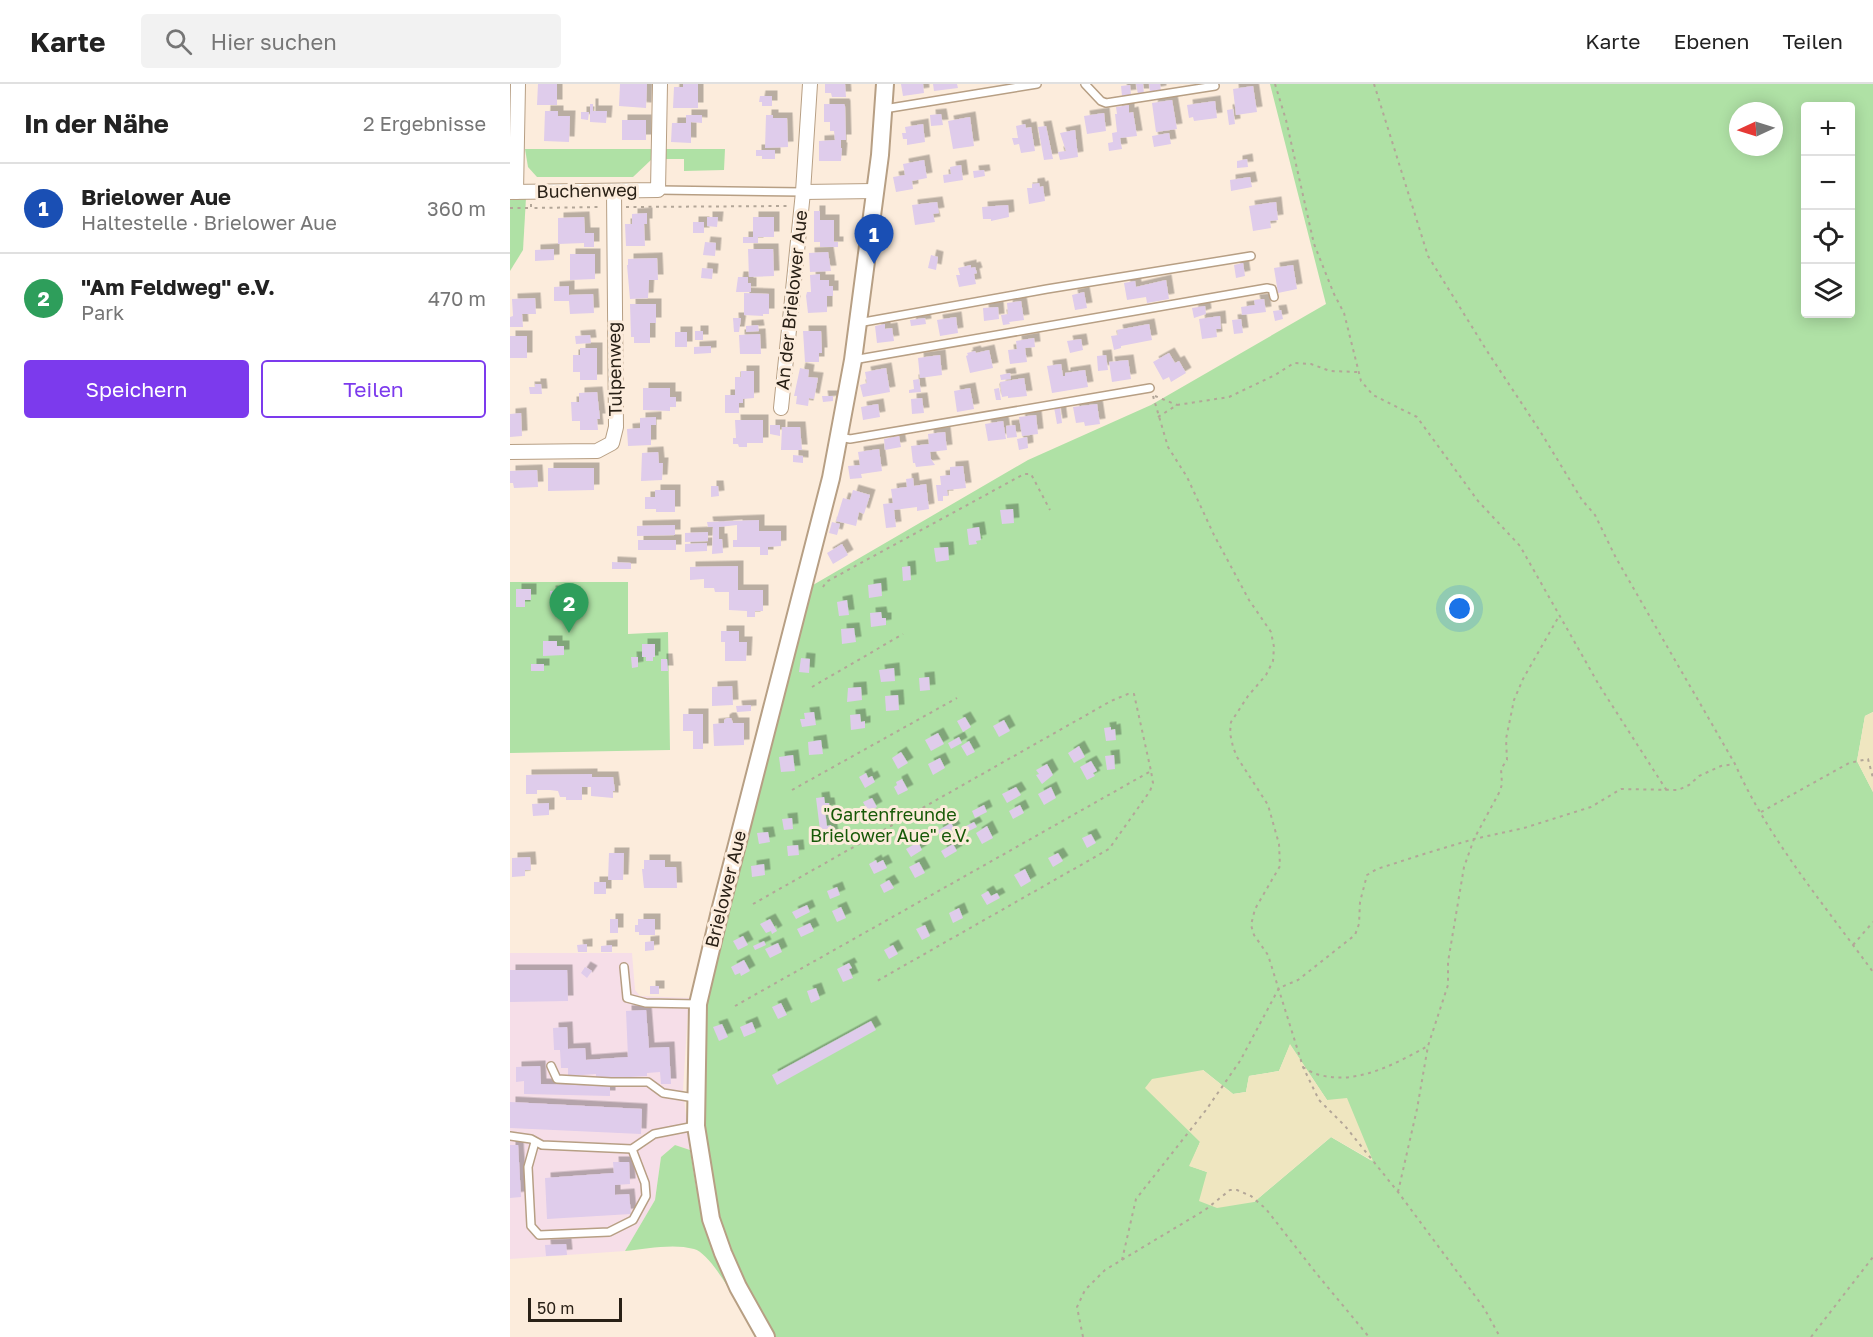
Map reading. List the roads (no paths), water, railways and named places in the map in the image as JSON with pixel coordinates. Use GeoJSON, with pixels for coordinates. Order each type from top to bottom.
{"type":"FeatureCollection","features":[{"type":"Feature","properties":{"kind":"street","name":"Buchenweg"},"geometry":{"type":"LineString","coordinates":[[518,84],[513,192],[658,190]]}},
{"type":"Feature","properties":{"kind":"street"},"geometry":{"type":"LineString","coordinates":[[658,190],[660,84]]}},
{"type":"Feature","properties":{"kind":"street","name":"An der Brielower Aue"},"geometry":{"type":"LineString","coordinates":[[781,408],[802,199],[810,84]]}},
{"type":"Feature","properties":{"kind":"street","name":"Brielower Aue"},"geometry":{"type":"LineString","coordinates":[[766,1337],[738,1287],[715,1231],[704,1182],[696,1126],[695,1098],[698,1004],[723,896],[811,562],[840,437],[853,360],[875,191],[885,84]]}},
{"type":"Feature","properties":{"kind":"street","name":"Tulpenweg"},"geometry":{"type":"LineString","coordinates":[[510,452],[597,451],[612,443],[616,427],[614,191]]}},
{"type":"Feature","properties":{"kind":"street","name":"An der Brielower Aue"},"geometry":{"type":"LineString","coordinates":[[802,199],[875,191]]}},
{"type":"Feature","properties":{"kind":"lane"},"geometry":{"type":"LineString","coordinates":[[884,109],[1037,84]]}},
{"type":"Feature","properties":{"kind":"lane"},"geometry":{"type":"LineString","coordinates":[[1085,84],[1101,101],[1106,103],[1213,85]]}},
{"type":"Feature","properties":{"kind":"lane"},"geometry":{"type":"LineString","coordinates":[[658,190],[802,199]]}},
{"type":"Feature","properties":{"kind":"lane"},"geometry":{"type":"LineString","coordinates":[[858,323],[1251,256]]}},
{"type":"Feature","properties":{"kind":"lane"},"geometry":{"type":"LineString","coordinates":[[853,360],[1267,288],[1272,289],[1274,297]]}},
{"type":"Feature","properties":{"kind":"lane"},"geometry":{"type":"LineString","coordinates":[[840,437],[861,437],[1150,388]]}},
{"type":"Feature","properties":{"kind":"lane"},"geometry":{"type":"LineString","coordinates":[[624,967],[627,998],[646,1003],[698,1004]]}},
{"type":"Feature","properties":{"kind":"lane"},"geometry":{"type":"LineString","coordinates":[[551,1066],[557,1079],[648,1082],[663,1093],[695,1098]]}},
{"type":"Feature","properties":{"kind":"lane"},"geometry":{"type":"LineString","coordinates":[[510,1136],[531,1139],[542,1145],[632,1149],[654,1134],[696,1126]]}},
{"type":"Feature","properties":{"kind":"lane"},"geometry":{"type":"LineString","coordinates":[[535,1142],[528,1167],[531,1226],[539,1235],[609,1232],[633,1220],[646,1196],[645,1182],[632,1149]]}},
{"type":"Feature","properties":{"kind":"place","name":"Brielower Aue"},"geometry":{"type":"Point","coordinates":[874,264]}},
{"type":"Feature","properties":{"kind":"place","name":"\"Am Feldweg\" e.V."},"geometry":{"type":"Point","coordinates":[569,633]}},
{"type":"Feature","properties":{"kind":"park label","name":"\"Gartenfreunde Brielower Aue\" e.V."},"geometry":{"type":"Point","coordinates":[890,825]}}]}
